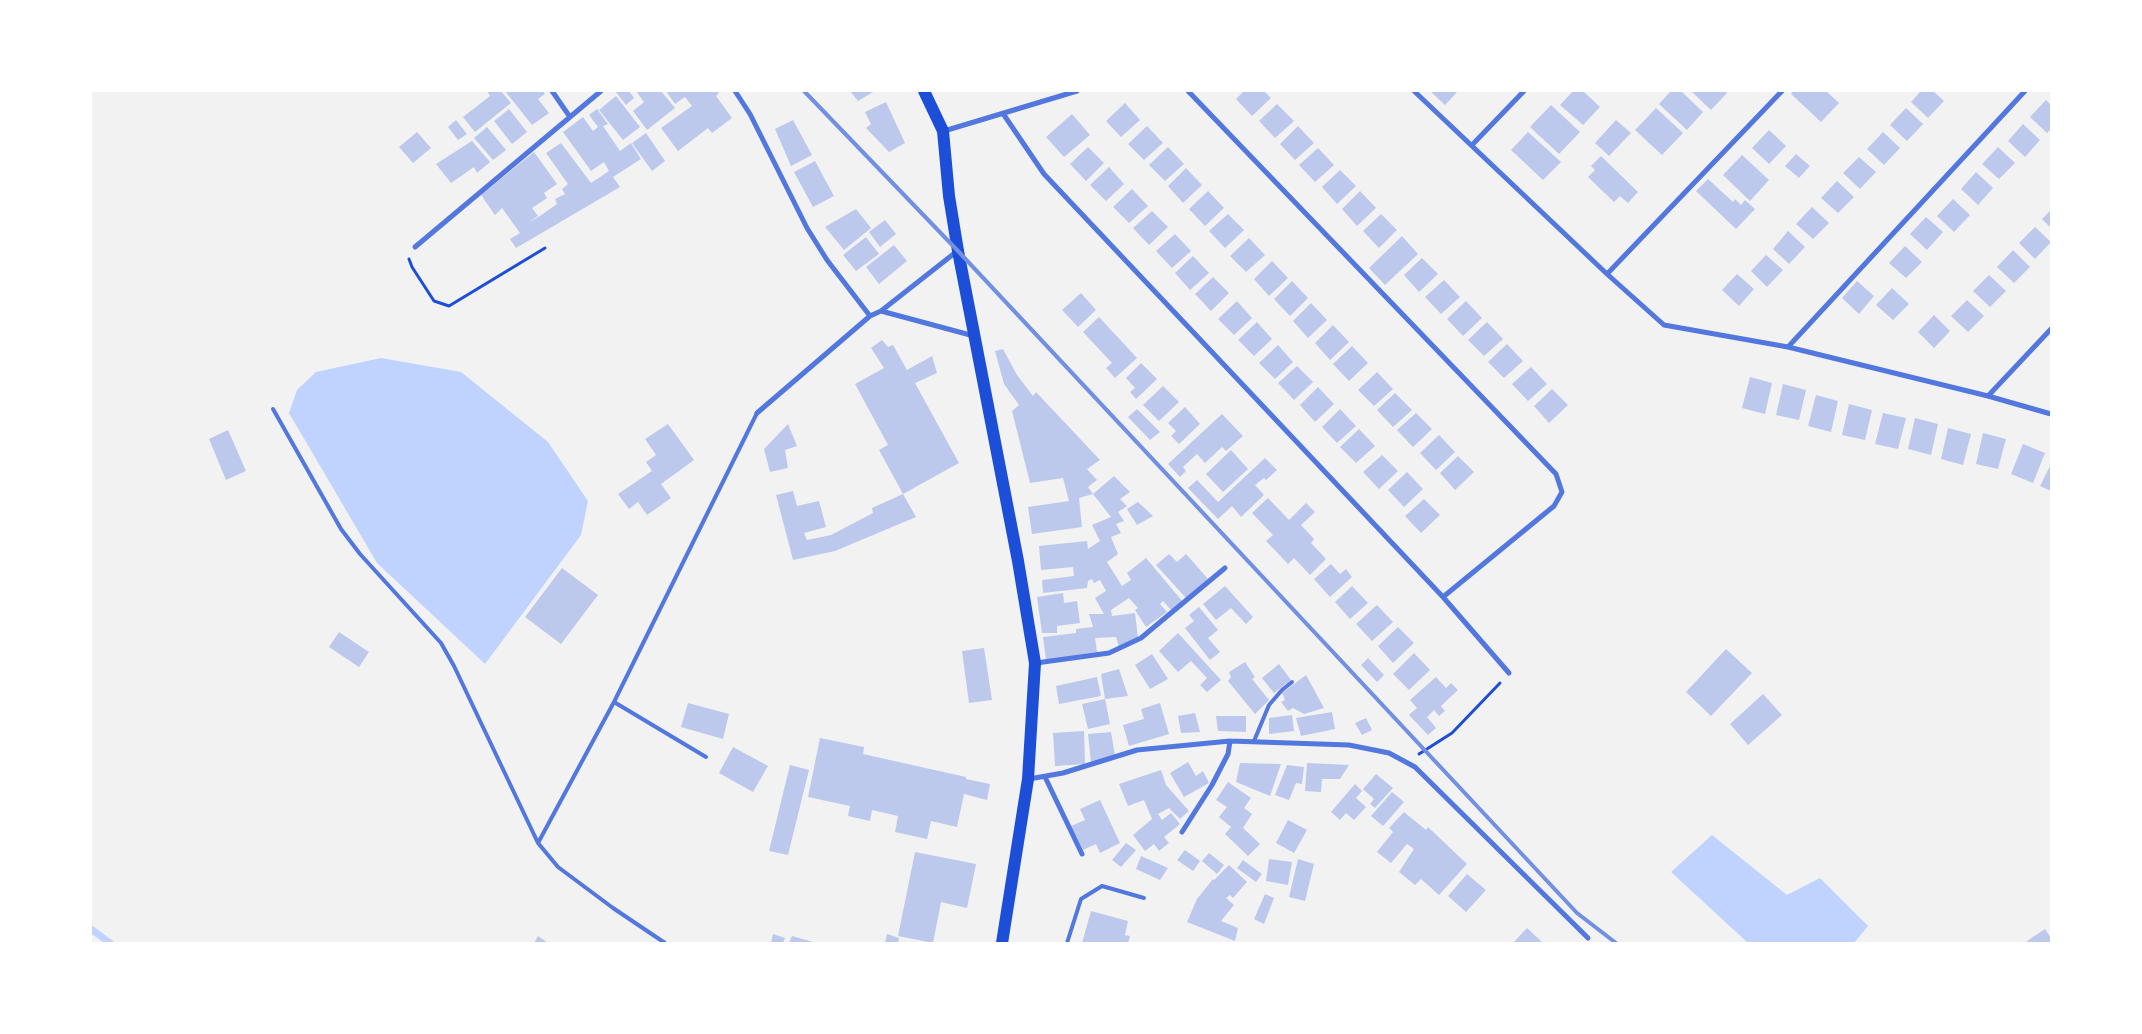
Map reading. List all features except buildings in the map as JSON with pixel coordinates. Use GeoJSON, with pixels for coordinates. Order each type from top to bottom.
{"type":"FeatureCollection","features":[{"type":"Feature","properties":{"kind":"main road"},"geometry":{"type":"LineString","coordinates":[[924,91],[943,132],[948,196],[976,337],[1035,663],[1028,779],[1002,943]]}},
{"type":"Feature","properties":{"kind":"street"},"geometry":{"type":"LineString","coordinates":[[552,91],[570,117]]}},
{"type":"Feature","properties":{"kind":"street"},"geometry":{"type":"LineString","coordinates":[[414,246],[601,91]]}},
{"type":"Feature","properties":{"kind":"street"},"geometry":{"type":"LineString","coordinates":[[735,91],[750,114],[812,236],[827,260],[870,316]]}},
{"type":"Feature","properties":{"kind":"street"},"geometry":{"type":"LineString","coordinates":[[943,132],[1077,91]]}},
{"type":"Feature","properties":{"kind":"street"},"geometry":{"type":"LineString","coordinates":[[1188,91],[1556,474],[1562,492],[1554,506],[1442,597]]}},
{"type":"Feature","properties":{"kind":"street"},"geometry":{"type":"LineString","coordinates":[[1414,91],[1607,274],[1664,324],[1788,347],[1988,396],[2051,414]]}},
{"type":"Feature","properties":{"kind":"street"},"geometry":{"type":"LineString","coordinates":[[1472,145],[1524,91]]}},
{"type":"Feature","properties":{"kind":"street"},"geometry":{"type":"LineString","coordinates":[[1607,274],[1782,91]]}},
{"type":"Feature","properties":{"kind":"street"},"geometry":{"type":"LineString","coordinates":[[1788,347],[2024,91]]}},
{"type":"Feature","properties":{"kind":"street"},"geometry":{"type":"LineString","coordinates":[[1004,114],[1044,174],[1442,597],[1509,673]]}},
{"type":"Feature","properties":{"kind":"street"},"geometry":{"type":"LineString","coordinates":[[756,413],[870,316],[881,311],[958,251]]}},
{"type":"Feature","properties":{"kind":"street"},"geometry":{"type":"LineString","coordinates":[[881,311],[976,337]]}},
{"type":"Feature","properties":{"kind":"street"},"geometry":{"type":"LineString","coordinates":[[1988,396],[2051,329]]}},
{"type":"Feature","properties":{"kind":"street"},"geometry":{"type":"LineString","coordinates":[[1035,663],[1109,653],[1141,638],[1225,568]]}},
{"type":"Feature","properties":{"kind":"street"},"geometry":{"type":"LineString","coordinates":[[1028,779],[1045,777],[1137,750],[1230,741],[1348,745],[1389,753],[1415,767],[1588,938]]}},
{"type":"Feature","properties":{"kind":"street"},"geometry":{"type":"LineString","coordinates":[[1182,832],[1212,785],[1228,754],[1230,741]]}},
{"type":"Feature","properties":{"kind":"street"},"geometry":{"type":"LineString","coordinates":[[1045,777],[1082,854]]}},
{"type":"Feature","properties":{"kind":"lane"},"geometry":{"type":"LineString","coordinates":[[273,409],[341,529],[372,569],[441,643],[454,666],[538,843],[558,867],[613,908],[665,943]]}},
{"type":"Feature","properties":{"kind":"lane"},"geometry":{"type":"LineString","coordinates":[[538,843],[614,702],[756,413]]}},
{"type":"Feature","properties":{"kind":"lane"},"geometry":{"type":"LineString","coordinates":[[1254,741],[1270,705],[1282,690],[1292,682]]}},
{"type":"Feature","properties":{"kind":"lane"},"geometry":{"type":"LineString","coordinates":[[614,702],[706,757]]}},
{"type":"Feature","properties":{"kind":"lane"},"geometry":{"type":"LineString","coordinates":[[1067,943],[1081,899],[1102,886],[1144,898]]}},
{"type":"Feature","properties":{"kind":"path"},"geometry":{"type":"LineString","coordinates":[[414,246],[409,259],[412,267],[434,301],[449,306],[545,248]]}},
{"type":"Feature","properties":{"kind":"path"},"geometry":{"type":"LineString","coordinates":[[1405,762],[1452,733],[1509,673]]}},
{"type":"Feature","properties":{"kind":"water"},"geometry":{"type":"Polygon","coordinates":[[[381,358],[461,372],[548,442],[588,501],[581,535],[485,664],[377,563],[289,413],[297,390],[316,372],[381,358]]]}},
{"type":"Feature","properties":{"kind":"water"},"geometry":{"type":"Polygon","coordinates":[[[1712,835],[1787,895],[1820,878],[1868,926],[1854,943],[1748,943],[1671,872],[1712,835]]]}},
{"type":"Feature","properties":{"kind":"waterway"},"geometry":{"type":"LineString","coordinates":[[91,929],[110,943]]}},
{"type":"Feature","properties":{"kind":"railway"},"geometry":{"type":"LineString","coordinates":[[804,91],[958,251],[1577,913],[1616,943]]}}]}
